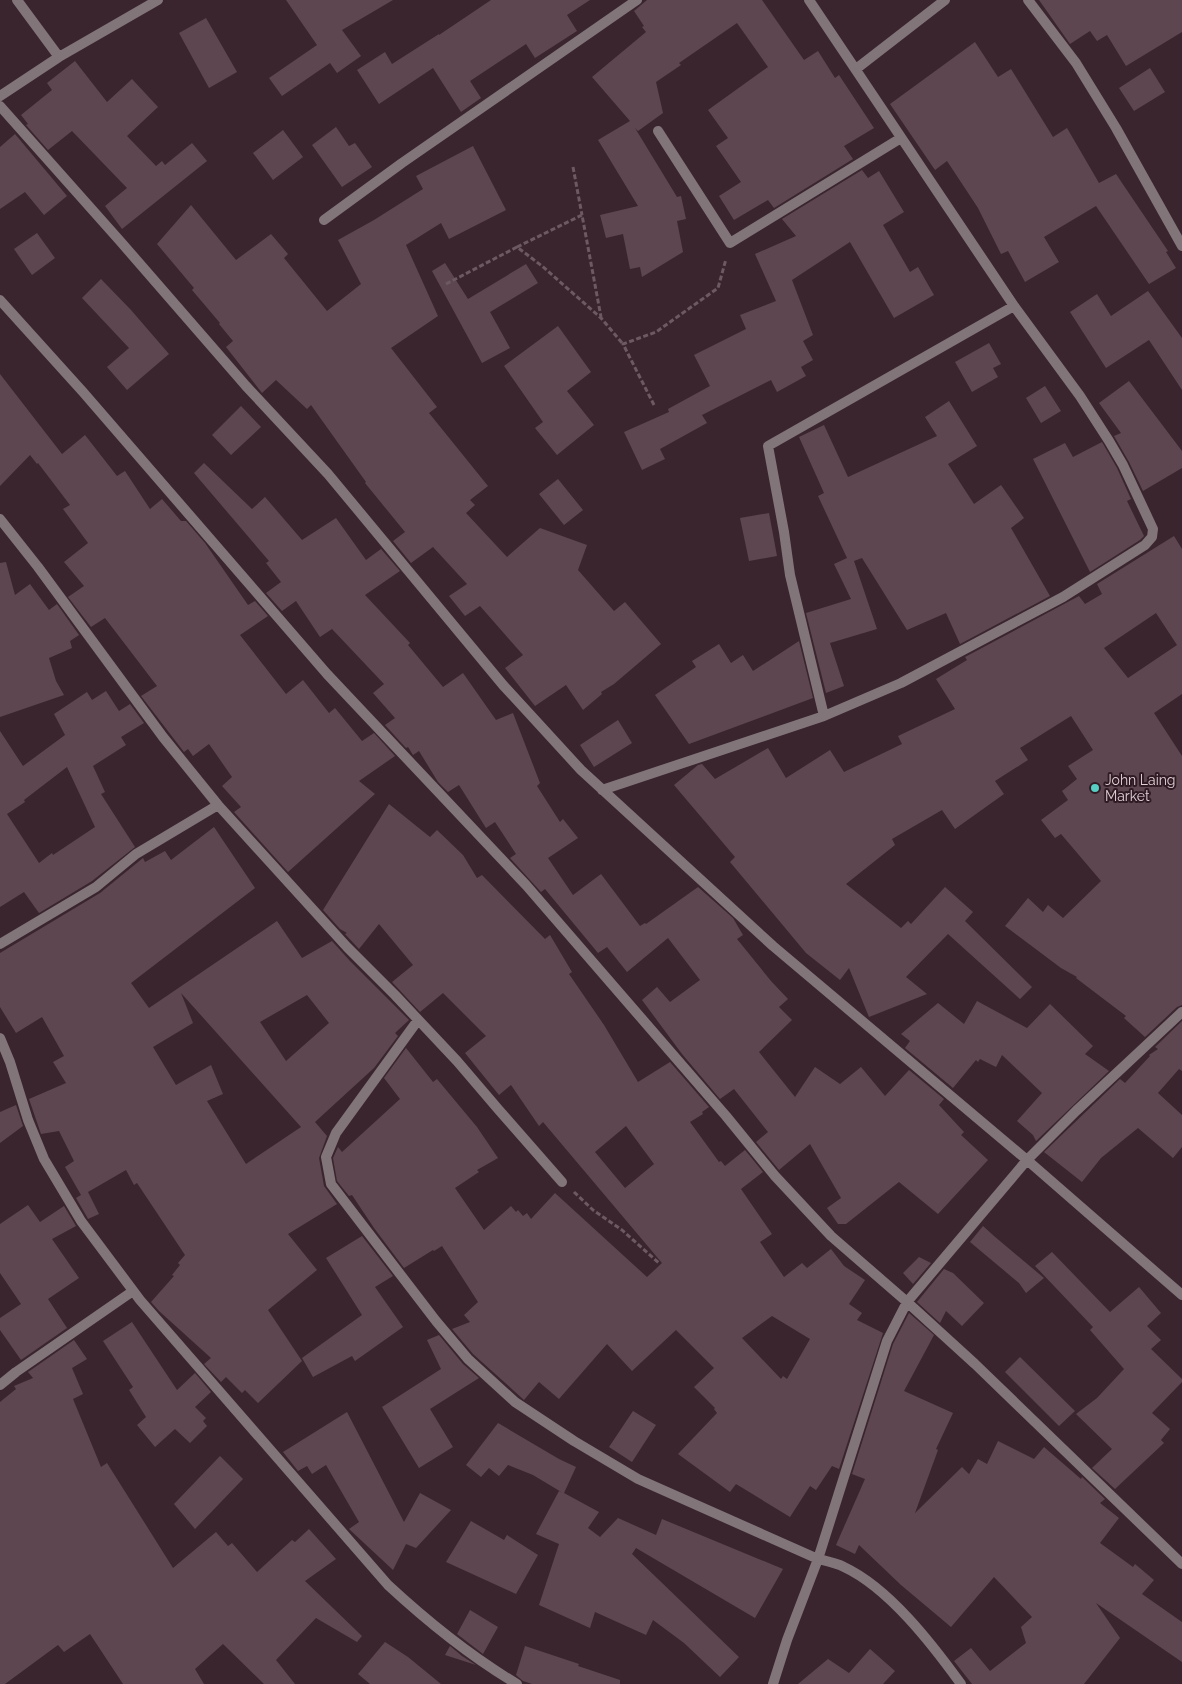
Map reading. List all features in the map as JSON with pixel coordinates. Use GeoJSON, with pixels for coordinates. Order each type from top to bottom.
{"type":"FeatureCollection","features":[{"type":"Feature","properties":{"kind":"street"},"geometry":{"type":"LineString","coordinates":[[18,0],[59,57]]}},
{"type":"Feature","properties":{"kind":"street"},"geometry":{"type":"LineString","coordinates":[[0,96],[59,57],[158,0]]}},
{"type":"Feature","properties":{"kind":"street"},"geometry":{"type":"LineString","coordinates":[[324,220],[637,0]]}},
{"type":"Feature","properties":{"kind":"street"},"geometry":{"type":"LineString","coordinates":[[602,790],[824,716],[901,683],[1063,597],[1145,545],[1152,537],[1153,529],[1123,465],[1080,396],[1014,306],[809,0]]}},
{"type":"Feature","properties":{"kind":"street"},"geometry":{"type":"LineString","coordinates":[[856,69],[945,0]]}},
{"type":"Feature","properties":{"kind":"street"},"geometry":{"type":"LineString","coordinates":[[1028,0],[1076,63],[1116,128],[1182,246]]}},
{"type":"Feature","properties":{"kind":"street"},"geometry":{"type":"LineString","coordinates":[[0,106],[246,386],[328,474],[503,685],[581,770],[774,946],[1027,1160],[1182,1295]]}},
{"type":"Feature","properties":{"kind":"street"},"geometry":{"type":"LineString","coordinates":[[658,131],[730,243],[901,138]]}},
{"type":"Feature","properties":{"kind":"street"},"geometry":{"type":"LineString","coordinates":[[0,300],[83,392],[327,674],[526,885],[726,1116],[775,1176],[831,1236],[975,1364],[1182,1564]]}},
{"type":"Feature","properties":{"kind":"street"},"geometry":{"type":"LineString","coordinates":[[824,716],[790,575],[768,446],[1014,306]]}},
{"type":"Feature","properties":{"kind":"street"},"geometry":{"type":"LineString","coordinates":[[0,519],[38,566],[163,737],[218,805],[347,947],[457,1061],[562,1182]]}},
{"type":"Feature","properties":{"kind":"street"},"geometry":{"type":"LineString","coordinates":[[0,944],[89,892],[136,854],[218,805]]}},
{"type":"Feature","properties":{"kind":"street"},"geometry":{"type":"LineString","coordinates":[[773,1684],[787,1640],[818,1559],[887,1341],[907,1302],[1027,1160],[1076,1111],[1182,1012]]}},
{"type":"Feature","properties":{"kind":"street"},"geometry":{"type":"LineString","coordinates":[[418,1020],[336,1133],[326,1157],[331,1184],[441,1327],[468,1359],[515,1402],[574,1441],[638,1478],[818,1559],[844,1567],[879,1590],[910,1621],[961,1684]]}},
{"type":"Feature","properties":{"kind":"street"},"geometry":{"type":"LineString","coordinates":[[0,1038],[10,1062],[28,1120],[44,1159],[81,1220],[133,1291],[388,1585],[460,1647],[517,1684]]}},
{"type":"Feature","properties":{"kind":"street"},"geometry":{"type":"LineString","coordinates":[[0,1385],[133,1291]]}},
{"type":"Feature","properties":{"kind":"path"},"geometry":{"type":"LineString","coordinates":[[573,167],[601,318]]}},
{"type":"Feature","properties":{"kind":"path"},"geometry":{"type":"LineString","coordinates":[[446,284],[582,215]]}},
{"type":"Feature","properties":{"kind":"path"},"geometry":{"type":"LineString","coordinates":[[623,344],[656,332],[718,288],[730,243]]}},
{"type":"Feature","properties":{"kind":"path"},"geometry":{"type":"LineString","coordinates":[[517,247],[542,266],[601,318],[623,344],[654,405]]}},
{"type":"Feature","properties":{"kind":"path"},"geometry":{"type":"LineString","coordinates":[[562,1182],[593,1210],[622,1230],[660,1264]]}},
{"type":"Feature","properties":{"kind":"building"},"geometry":{"type":"Polygon","coordinates":[[[286,0],[393,0],[342,30],[361,56],[337,73],[330,63],[282,96],[269,78],[317,45],[286,0]]]}},
{"type":"Feature","properties":{"kind":"building"},"geometry":{"type":"Polygon","coordinates":[[[491,0],[590,0],[567,15],[577,31],[535,58],[526,44],[470,81],[481,98],[461,112],[433,68],[379,104],[357,70],[385,52],[392,64],[491,0]]]}},
{"type":"Feature","properties":{"kind":"building"},"geometry":{"type":"Polygon","coordinates":[[[647,0],[762,0],[804,60],[818,51],[835,78],[839,75],[874,128],[844,146],[853,159],[774,208],[768,200],[734,220],[719,196],[741,182],[716,146],[728,138],[708,110],[768,67],[737,23],[679,63],[681,65],[656,82],[663,113],[638,131],[635,128],[677,197],[681,196],[686,219],[677,221],[683,252],[642,277],[640,267],[630,269],[623,234],[606,238],[600,215],[638,206],[598,140],[630,121],[592,77],[646,32],[634,11],[647,0]]]}},
{"type":"Feature","properties":{"kind":"building"},"geometry":{"type":"Polygon","coordinates":[[[1039,0],[1182,0],[1182,32],[1126,66],[1107,35],[1097,41],[1090,31],[1070,44],[1039,0]]]}},
{"type":"Feature","properties":{"kind":"building"},"geometry":{"type":"Polygon","coordinates":[[[206,18],[237,72],[209,88],[179,33],[206,18]]]}},
{"type":"Feature","properties":{"kind":"building"},"geometry":{"type":"Polygon","coordinates":[[[975,42],[998,77],[1011,69],[1053,137],[1067,128],[1099,183],[1116,174],[1168,251],[1166,252],[1176,268],[1149,284],[1096,206],[1044,237],[1059,262],[1025,282],[1008,251],[1001,254],[978,208],[947,161],[935,170],[890,104],[975,42]]]}},
{"type":"Feature","properties":{"kind":"building"},"geometry":{"type":"Polygon","coordinates":[[[75,61],[107,102],[132,79],[158,107],[127,136],[156,166],[162,161],[165,165],[192,143],[207,161],[122,229],[105,206],[127,188],[72,131],[48,150],[26,125],[28,124],[21,115],[52,90],[47,83],[75,61]]]}},
{"type":"Feature","properties":{"kind":"building"},"geometry":{"type":"Polygon","coordinates":[[[1150,68],[1165,92],[1134,111],[1119,88],[1150,68]]]}},
{"type":"Feature","properties":{"kind":"building"},"geometry":{"type":"Polygon","coordinates":[[[336,127],[349,146],[355,143],[372,167],[342,187],[312,145],[336,127]]]}},
{"type":"Feature","properties":{"kind":"building"},"geometry":{"type":"Polygon","coordinates":[[[283,130],[303,157],[273,180],[253,153],[283,130]]]}},
{"type":"Feature","properties":{"kind":"building"},"geometry":{"type":"Polygon","coordinates":[[[15,134],[67,196],[44,215],[25,192],[0,209],[0,147],[15,134]]]}},
{"type":"Feature","properties":{"kind":"building"},"geometry":{"type":"Polygon","coordinates":[[[473,146],[506,210],[449,239],[441,223],[406,245],[438,316],[391,348],[437,407],[429,413],[488,486],[470,500],[475,505],[466,513],[507,557],[540,528],[587,545],[578,570],[614,611],[625,602],[661,644],[614,684],[601,692],[602,694],[583,710],[566,685],[535,706],[505,668],[523,655],[480,606],[465,616],[449,596],[467,584],[433,547],[411,563],[393,541],[405,532],[365,483],[311,405],[307,409],[276,380],[262,393],[226,347],[233,341],[192,290],[194,288],[157,244],[191,205],[236,260],[271,234],[288,254],[284,258],[327,311],[361,284],[338,240],[423,189],[416,176],[473,146]]]}},
{"type":"Feature","properties":{"kind":"building"},"geometry":{"type":"Polygon","coordinates":[[[862,170],[868,178],[879,171],[904,212],[883,225],[910,272],[918,267],[934,295],[894,318],[850,242],[792,280],[813,335],[803,341],[813,360],[801,367],[806,376],[777,392],[771,380],[702,415],[707,423],[660,449],[665,459],[642,470],[624,432],[669,412],[668,409],[710,386],[694,355],[746,329],[740,315],[776,301],[755,254],[796,236],[782,219],[862,170]]]}},
{"type":"Feature","properties":{"kind":"building"},"geometry":{"type":"Polygon","coordinates":[[[37,233],[55,258],[32,275],[14,249],[37,233]]]}},
{"type":"Feature","properties":{"kind":"building"},"geometry":{"type":"Polygon","coordinates":[[[445,263],[468,299],[526,264],[538,283],[490,312],[510,348],[482,363],[432,271],[445,263]]]}},
{"type":"Feature","properties":{"kind":"building"},"geometry":{"type":"Polygon","coordinates":[[[101,279],[169,354],[127,390],[107,367],[129,348],[82,298],[101,279]]]}},
{"type":"Feature","properties":{"kind":"building"},"geometry":{"type":"Polygon","coordinates":[[[1148,291],[1182,338],[1182,390],[1149,340],[1106,368],[1070,312],[1097,294],[1111,316],[1148,291]]]}},
{"type":"Feature","properties":{"kind":"building"},"geometry":{"type":"Polygon","coordinates":[[[558,326],[591,372],[567,391],[594,425],[557,455],[535,428],[543,422],[504,366],[558,326]]]}},
{"type":"Feature","properties":{"kind":"building"},"geometry":{"type":"Polygon","coordinates":[[[989,343],[1001,364],[993,368],[998,377],[972,392],[955,362],[989,343]]]}},
{"type":"Feature","properties":{"kind":"building"},"geometry":{"type":"Polygon","coordinates":[[[0,374],[62,454],[85,435],[117,476],[125,471],[150,509],[162,499],[181,521],[186,521],[205,543],[248,605],[255,601],[268,616],[240,635],[286,694],[303,680],[329,713],[335,708],[362,741],[374,733],[395,756],[359,781],[375,794],[288,872],[234,812],[241,807],[222,786],[232,777],[209,744],[193,756],[188,749],[184,752],[141,696],[157,686],[105,618],[91,627],[68,597],[84,586],[64,562],[88,543],[63,509],[70,505],[30,455],[0,486],[0,374]]]}},
{"type":"Feature","properties":{"kind":"building"},"geometry":{"type":"Polygon","coordinates":[[[1129,381],[1182,451],[1182,468],[1143,491],[1114,436],[1121,433],[1099,403],[1129,381]]]}},
{"type":"Feature","properties":{"kind":"building"},"geometry":{"type":"Polygon","coordinates":[[[1045,386],[1061,411],[1041,423],[1026,398],[1045,386]]]}},
{"type":"Feature","properties":{"kind":"building"},"geometry":{"type":"Polygon","coordinates":[[[949,401],[977,446],[948,464],[974,504],[1001,485],[1024,518],[1011,528],[1050,596],[960,644],[946,613],[907,630],[862,558],[854,561],[877,629],[830,643],[844,686],[826,693],[806,613],[851,599],[834,564],[847,558],[818,496],[824,493],[799,437],[824,425],[848,477],[937,436],[925,417],[949,401]]]}},
{"type":"Feature","properties":{"kind":"building"},"geometry":{"type":"Polygon","coordinates":[[[241,406],[261,427],[231,455],[212,435],[241,406]]]}},
{"type":"Feature","properties":{"kind":"building"},"geometry":{"type":"Polygon","coordinates":[[[1102,442],[1117,468],[1131,499],[1127,501],[1144,536],[1090,572],[1033,459],[1065,443],[1073,457],[1102,442]]]}},
{"type":"Feature","properties":{"kind":"building"},"geometry":{"type":"Polygon","coordinates":[[[204,463],[252,509],[265,497],[302,540],[336,518],[366,560],[381,549],[400,571],[365,595],[410,643],[408,645],[443,687],[463,673],[496,720],[513,713],[540,783],[537,786],[560,822],[563,819],[578,838],[548,858],[573,895],[601,874],[640,926],[646,924],[698,887],[733,918],[743,935],[737,939],[788,999],[779,1007],[792,1020],[759,1052],[795,1097],[815,1067],[840,1084],[861,1067],[885,1096],[909,1070],[944,1099],[939,1105],[964,1132],[961,1135],[988,1160],[938,1214],[899,1182],[846,1224],[838,1224],[827,1208],[841,1198],[810,1144],[779,1170],[756,1142],[768,1132],[734,1089],[720,1099],[682,1054],[642,1000],[657,987],[670,1002],[700,980],[668,938],[627,972],[607,947],[598,953],[545,889],[541,892],[510,858],[516,854],[495,822],[486,828],[459,785],[448,792],[438,782],[419,751],[413,755],[408,747],[406,748],[385,725],[395,718],[373,693],[384,684],[332,629],[320,637],[296,601],[282,611],[266,593],[281,582],[266,563],[269,561],[194,473],[204,463]]]}},
{"type":"Feature","properties":{"kind":"building"},"geometry":{"type":"Polygon","coordinates":[[[558,479],[583,510],[564,525],[539,494],[558,479]]]}},
{"type":"Feature","properties":{"kind":"building"},"geometry":{"type":"Polygon","coordinates":[[[769,513],[777,556],[749,561],[740,518],[769,513]]]}},
{"type":"Feature","properties":{"kind":"building"},"geometry":{"type":"Polygon","coordinates":[[[1174,536],[1182,549],[1182,694],[1154,713],[1182,756],[1182,1005],[1177,1007],[1145,1037],[1124,1018],[1126,1016],[1077,977],[1061,968],[1005,926],[1028,898],[1043,912],[1048,905],[1063,918],[1101,881],[1061,834],[1055,838],[1041,820],[1068,800],[1062,791],[1077,779],[1068,766],[1093,750],[1071,716],[1020,748],[1028,760],[995,781],[1004,794],[955,829],[942,810],[892,839],[895,845],[846,884],[901,928],[908,921],[911,924],[945,887],[973,912],[965,921],[1032,987],[1020,999],[948,934],[906,977],[927,994],[869,1017],[849,968],[840,980],[806,953],[730,862],[735,857],[674,785],[698,765],[702,764],[715,779],[768,748],[786,778],[830,750],[844,772],[902,744],[898,736],[955,709],[936,679],[967,660],[965,657],[1079,596],[1085,604],[1102,594],[1097,584],[1174,536]],[[1156,613],[1104,648],[1128,678],[1177,645],[1156,613]]]}},
{"type":"Feature","properties":{"kind":"building"},"geometry":{"type":"Polygon","coordinates":[[[6,562],[15,595],[30,584],[49,610],[57,604],[79,635],[70,641],[72,648],[49,658],[56,681],[64,695],[0,717],[0,563],[6,562]]]}},
{"type":"Feature","properties":{"kind":"building"},"geometry":{"type":"Polygon","coordinates":[[[799,641],[813,698],[689,744],[655,695],[696,667],[692,661],[719,644],[731,663],[743,655],[753,671],[799,641]]]}},
{"type":"Feature","properties":{"kind":"building"},"geometry":{"type":"Polygon","coordinates":[[[106,691],[119,711],[130,704],[144,723],[121,737],[126,745],[93,766],[105,792],[101,794],[135,847],[92,881],[39,913],[24,892],[0,907],[0,731],[23,766],[65,735],[54,714],[87,692],[92,700],[106,691]],[[67,767],[24,800],[25,802],[7,814],[39,863],[95,827],[67,767]]]}},
{"type":"Feature","properties":{"kind":"building"},"geometry":{"type":"Polygon","coordinates":[[[618,720],[632,743],[594,767],[580,745],[618,720]]]}},
{"type":"Feature","properties":{"kind":"building"},"geometry":{"type":"Polygon","coordinates":[[[389,804],[430,837],[437,830],[463,855],[477,878],[482,875],[545,939],[550,935],[572,972],[569,974],[604,1025],[638,1082],[670,1062],[709,1107],[702,1112],[703,1114],[690,1122],[719,1162],[721,1161],[725,1166],[745,1150],[763,1172],[741,1189],[772,1234],[760,1242],[784,1277],[802,1263],[807,1268],[831,1249],[844,1266],[865,1280],[849,1304],[862,1313],[857,1320],[883,1333],[839,1469],[832,1466],[816,1490],[810,1486],[790,1517],[736,1484],[730,1492],[678,1454],[717,1413],[715,1408],[694,1387],[714,1368],[676,1330],[632,1371],[607,1344],[559,1399],[539,1382],[524,1400],[473,1354],[452,1329],[470,1322],[464,1315],[478,1302],[442,1246],[404,1268],[352,1195],[349,1196],[337,1181],[333,1158],[338,1147],[342,1152],[400,1099],[384,1078],[406,1048],[433,1082],[437,1079],[477,1127],[498,1158],[477,1170],[479,1172],[455,1188],[484,1230],[511,1206],[523,1216],[527,1213],[531,1219],[555,1193],[647,1277],[662,1263],[543,1122],[539,1126],[511,1085],[499,1095],[465,1053],[486,1036],[443,993],[420,1012],[392,982],[413,965],[379,924],[359,949],[345,934],[347,933],[340,929],[323,910],[389,804]],[[626,1126],[595,1152],[625,1188],[654,1164],[626,1126]],[[772,1316],[742,1338],[781,1379],[783,1376],[787,1379],[810,1339],[772,1316]]]}},
{"type":"Feature","properties":{"kind":"building"},"geometry":{"type":"Polygon","coordinates":[[[214,827],[255,888],[131,983],[149,1008],[277,921],[302,958],[332,941],[409,1020],[395,1033],[398,1036],[374,1068],[315,1122],[327,1136],[319,1158],[324,1186],[337,1204],[288,1234],[317,1270],[268,1310],[302,1361],[258,1403],[245,1390],[242,1393],[226,1377],[221,1382],[204,1364],[211,1358],[151,1302],[174,1276],[172,1275],[180,1265],[178,1263],[185,1255],[137,1183],[134,1185],[126,1170],[88,1192],[99,1214],[88,1219],[76,1198],[81,1195],[65,1167],[74,1161],[59,1131],[41,1134],[29,1099],[66,1083],[53,1062],[64,1056],[42,1017],[16,1033],[0,1007],[0,953],[100,893],[143,858],[145,862],[165,851],[171,860],[214,827]],[[181,993],[193,1023],[153,1047],[176,1085],[211,1065],[223,1094],[207,1101],[246,1164],[301,1127],[181,993]],[[307,995],[260,1022],[286,1061],[329,1023],[307,995]]]}},
{"type":"Feature","properties":{"kind":"building"},"geometry":{"type":"Polygon","coordinates":[[[977,1001],[1027,1028],[1050,1004],[1093,1046],[1085,1054],[1109,1071],[1036,1141],[1033,1135],[1017,1121],[1042,1093],[1002,1055],[996,1067],[980,1059],[978,1062],[976,1060],[953,1088],[905,1048],[910,1041],[901,1034],[938,1003],[964,1024],[977,1001]]]}},
{"type":"Feature","properties":{"kind":"building"},"geometry":{"type":"Polygon","coordinates":[[[1182,1021],[1182,1071],[1179,1069],[1158,1093],[1182,1115],[1182,1147],[1173,1158],[1138,1128],[1101,1158],[1082,1182],[1044,1152],[1120,1079],[1125,1083],[1149,1055],[1158,1049],[1155,1047],[1182,1021]]]}},
{"type":"Feature","properties":{"kind":"building"},"geometry":{"type":"Polygon","coordinates":[[[16,1105],[23,1126],[0,1143],[0,1112],[16,1105]]]}},
{"type":"Feature","properties":{"kind":"building"},"geometry":{"type":"Polygon","coordinates":[[[28,1205],[40,1222],[64,1206],[76,1226],[52,1239],[79,1278],[48,1299],[67,1328],[21,1360],[0,1330],[0,1318],[21,1304],[0,1273],[0,1224],[28,1205]]]}},
{"type":"Feature","properties":{"kind":"building"},"geometry":{"type":"Polygon","coordinates":[[[983,1226],[1044,1278],[1026,1293],[1019,1283],[970,1242],[983,1226]]]}},
{"type":"Feature","properties":{"kind":"building"},"geometry":{"type":"Polygon","coordinates":[[[362,1236],[393,1276],[375,1287],[403,1327],[355,1361],[352,1356],[313,1377],[302,1358],[362,1315],[326,1258],[362,1236]]]}},
{"type":"Feature","properties":{"kind":"building"},"geometry":{"type":"Polygon","coordinates":[[[1052,1252],[1110,1312],[1139,1287],[1161,1313],[1147,1326],[1161,1340],[1151,1349],[1182,1379],[1182,1382],[1152,1413],[1170,1429],[1161,1440],[1164,1443],[1115,1489],[1092,1468],[1112,1449],[1076,1414],[1097,1398],[1124,1369],[1090,1330],[1093,1327],[1035,1266],[1052,1252]]]}},
{"type":"Feature","properties":{"kind":"building"},"geometry":{"type":"Polygon","coordinates":[[[919,1257],[931,1263],[913,1284],[903,1273],[919,1257]]]}},
{"type":"Feature","properties":{"kind":"building"},"geometry":{"type":"Polygon","coordinates":[[[944,1269],[953,1273],[984,1303],[962,1326],[946,1311],[940,1323],[917,1302],[944,1269]]]}},
{"type":"Feature","properties":{"kind":"building"},"geometry":{"type":"Polygon","coordinates":[[[909,1313],[934,1335],[904,1391],[953,1413],[936,1449],[938,1450],[915,1513],[962,1467],[969,1474],[978,1459],[987,1464],[998,1441],[1034,1459],[1044,1447],[1081,1479],[1082,1477],[1105,1499],[1100,1503],[1119,1518],[1100,1543],[1133,1567],[1135,1564],[1154,1580],[1142,1594],[1182,1622],[1182,1662],[1096,1603],[1120,1638],[1084,1684],[972,1684],[954,1661],[971,1648],[990,1671],[1026,1643],[1021,1627],[1032,1617],[994,1577],[951,1627],[901,1585],[859,1545],[855,1554],[836,1545],[865,1479],[852,1474],[893,1344],[909,1313]]]}},
{"type":"Feature","properties":{"kind":"building"},"geometry":{"type":"Polygon","coordinates":[[[132,1322],[177,1390],[195,1373],[211,1392],[195,1407],[206,1418],[203,1421],[207,1426],[190,1443],[175,1429],[155,1447],[137,1425],[146,1417],[129,1390],[133,1387],[103,1341],[132,1322]]]}},
{"type":"Feature","properties":{"kind":"building"},"geometry":{"type":"Polygon","coordinates":[[[439,1335],[463,1364],[479,1378],[430,1409],[453,1447],[419,1468],[382,1407],[441,1369],[427,1340],[439,1335]]]}},
{"type":"Feature","properties":{"kind":"building"},"geometry":{"type":"Polygon","coordinates":[[[74,1340],[87,1359],[72,1368],[83,1394],[73,1399],[101,1467],[107,1463],[173,1568],[216,1532],[228,1546],[232,1543],[257,1572],[292,1540],[295,1542],[309,1529],[336,1559],[305,1581],[362,1636],[357,1642],[316,1618],[276,1660],[295,1684],[264,1684],[223,1644],[195,1669],[204,1684],[123,1684],[90,1634],[64,1652],[58,1645],[5,1684],[0,1684],[0,1402],[16,1389],[14,1386],[33,1378],[28,1372],[74,1340]]]}},
{"type":"Feature","properties":{"kind":"building"},"geometry":{"type":"Polygon","coordinates":[[[1020,1357],[1075,1411],[1059,1426],[1005,1372],[1020,1357]]]}},
{"type":"Feature","properties":{"kind":"building"},"geometry":{"type":"Polygon","coordinates":[[[633,1411],[656,1425],[632,1462],[609,1447],[633,1411]]]}},
{"type":"Feature","properties":{"kind":"building"},"geometry":{"type":"Polygon","coordinates":[[[347,1412],[404,1522],[420,1493],[451,1510],[416,1548],[406,1544],[393,1570],[349,1529],[359,1522],[326,1465],[312,1474],[307,1466],[298,1471],[283,1452],[347,1412]]]}},
{"type":"Feature","properties":{"kind":"building"},"geometry":{"type":"Polygon","coordinates":[[[498,1423],[576,1467],[564,1493],[599,1512],[588,1528],[600,1537],[618,1518],[656,1535],[662,1519],[783,1569],[755,1618],[636,1548],[632,1554],[739,1657],[720,1677],[684,1643],[653,1620],[646,1635],[595,1612],[590,1628],[539,1605],[559,1544],[536,1534],[559,1491],[563,1493],[533,1475],[508,1465],[499,1476],[489,1468],[481,1477],[466,1465],[498,1423]]]}},
{"type":"Feature","properties":{"kind":"building"},"geometry":{"type":"Polygon","coordinates":[[[220,1456],[243,1479],[195,1529],[174,1504],[220,1456]]]}},
{"type":"Feature","properties":{"kind":"building"},"geometry":{"type":"Polygon","coordinates":[[[471,1521],[504,1540],[507,1535],[538,1555],[516,1594],[446,1562],[471,1521]]]}},
{"type":"Feature","properties":{"kind":"building"},"geometry":{"type":"Polygon","coordinates":[[[470,1610],[498,1627],[483,1654],[457,1634],[470,1610]]]}},
{"type":"Feature","properties":{"kind":"building"},"geometry":{"type":"Polygon","coordinates":[[[385,1642],[408,1657],[441,1684],[370,1684],[358,1674],[385,1642]]]}},
{"type":"Feature","properties":{"kind":"building"},"geometry":{"type":"Polygon","coordinates":[[[450,1646],[462,1656],[476,1665],[445,1655],[450,1646]]]}},
{"type":"Feature","properties":{"kind":"building"},"geometry":{"type":"Polygon","coordinates":[[[525,1646],[620,1680],[620,1684],[532,1684],[523,1681],[516,1675],[525,1646]]]}},
{"type":"Feature","properties":{"kind":"building"},"geometry":{"type":"Polygon","coordinates":[[[870,1649],[895,1671],[883,1684],[798,1684],[828,1659],[849,1673],[870,1649]]]}},
{"type":"Feature","properties":{"kind":"place","name":"John Laing Market"},"geometry":{"type":"Point","coordinates":[1095,788]}}]}
